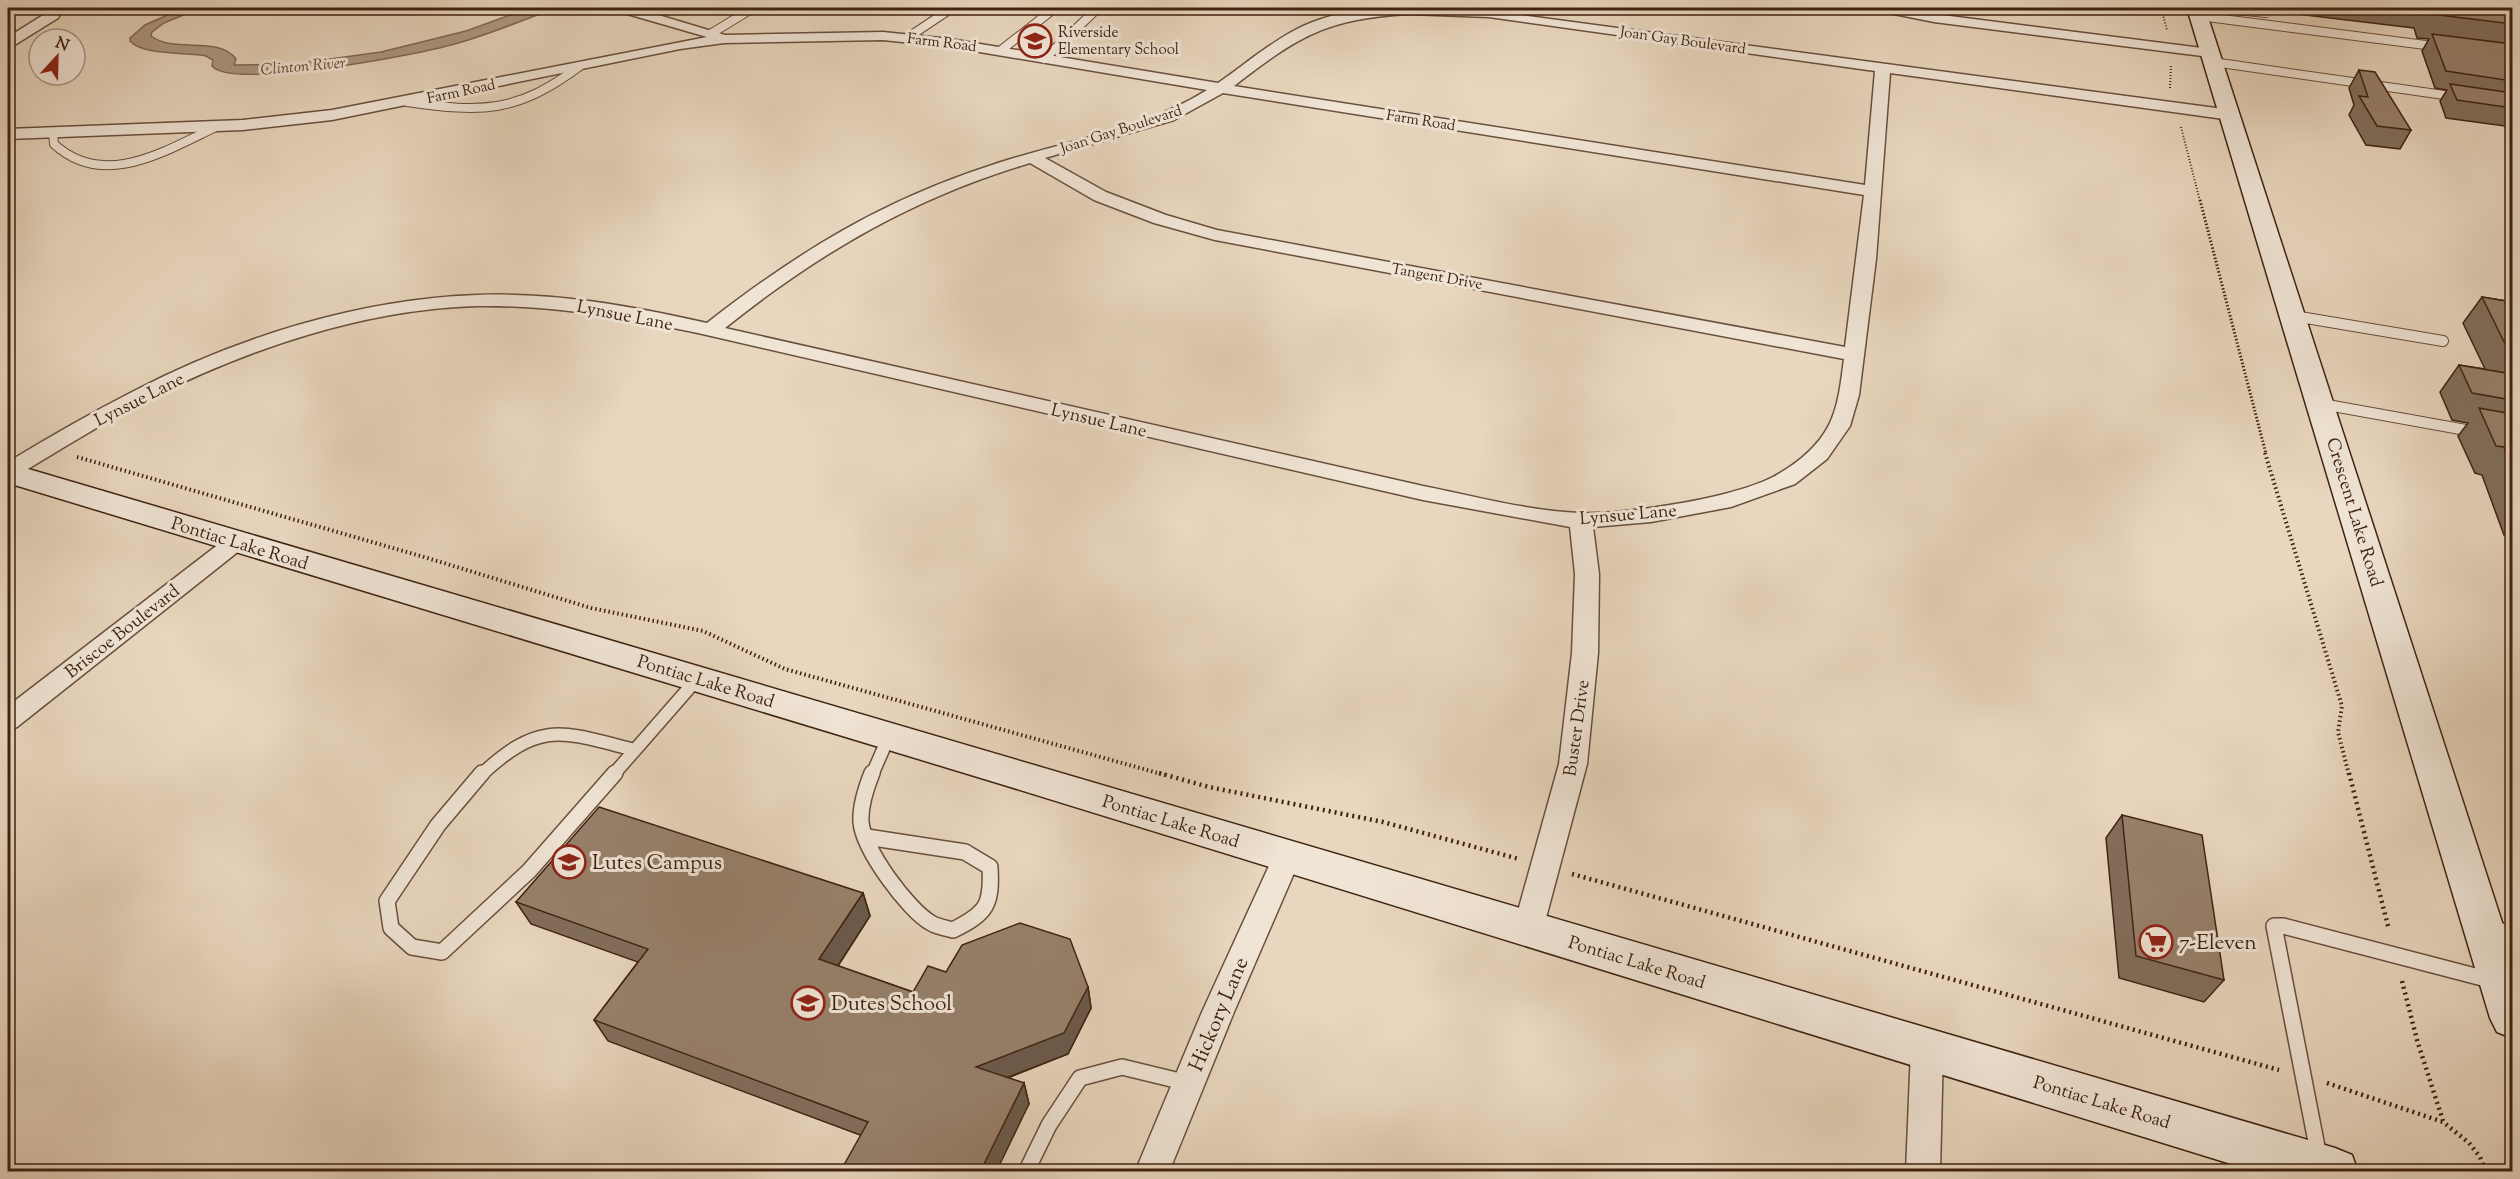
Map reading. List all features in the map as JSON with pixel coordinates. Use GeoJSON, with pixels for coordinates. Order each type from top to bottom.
{"type":"FeatureCollection","features":[{"type":"Feature","properties":{"kind":"street"},"geometry":{"type":"LineString","coordinates":[[8,43],[53,15],[57,8]]}},
{"type":"Feature","properties":{"kind":"street"},"geometry":{"type":"LineString","coordinates":[[622,8],[718,36]]}},
{"type":"Feature","properties":{"kind":"street"},"geometry":{"type":"LineString","coordinates":[[1884,8],[1934,18],[1982,17],[2173,48],[2212,58]]}},
{"type":"Feature","properties":{"kind":"street","name":"Joan Gay Boulevard"},"geometry":{"type":"LineString","coordinates":[[709,330],[824,247],[869,222],[933,192],[1031,157],[1170,116],[1206,99],[1284,42],[1320,26],[1349,17],[1424,10],[1499,15],[2230,115]]}},
{"type":"Feature","properties":{"kind":"street","name":"Crescent Lake Road"},"geometry":{"type":"LineString","coordinates":[[2204,10],[2212,58],[2322,404],[2498,930],[2507,1001]]}},
{"type":"Feature","properties":{"kind":"street","name":"Farm Road"},"geometry":{"type":"LineString","coordinates":[[8,134],[220,126],[332,116],[718,36],[844,35],[907,38],[1000,51],[1873,191]]}},
{"type":"Feature","properties":{"kind":"street","name":"Lynsue Lane"},"geometry":{"type":"LineString","coordinates":[[8,472],[143,394],[201,367],[330,323],[424,305],[506,300],[574,304],[709,330],[1423,493],[1531,514],[1581,521],[1651,515],[1731,500],[1787,478],[1819,454],[1839,426],[1849,395],[1855,355],[1873,191],[1883,68]]}},
{"type":"Feature","properties":{"kind":"street","name":"Tangent Drive"},"geometry":{"type":"LineString","coordinates":[[1031,157],[1100,196],[1160,219],[1215,235],[1855,355]]}},
{"type":"Feature","properties":{"kind":"street","name":"Pontiac Lake Road"},"geometry":{"type":"LineString","coordinates":[[8,472],[2328,1169]]}},
{"type":"Feature","properties":{"kind":"street","name":"Buster Drive"},"geometry":{"type":"LineString","coordinates":[[1528,929],[1547,867],[1573,764],[1585,653],[1587,574],[1581,521]]}},
{"type":"Feature","properties":{"kind":"street","name":"Briscoe Boulevard"},"geometry":{"type":"LineString","coordinates":[[8,720],[236,542]]}},
{"type":"Feature","properties":{"kind":"street","name":"Hickory Lane"},"geometry":{"type":"LineString","coordinates":[[1152,1172],[1287,857]]}},
{"type":"Feature","properties":{"kind":"street"},"geometry":{"type":"LineString","coordinates":[[1923,1172],[1927,1048]]}},
{"type":"Feature","properties":{"kind":"lane"},"geometry":{"type":"LineString","coordinates":[[718,36],[753,8]]}},
{"type":"Feature","properties":{"kind":"lane"},"geometry":{"type":"LineString","coordinates":[[907,38],[952,8]]}},
{"type":"Feature","properties":{"kind":"lane"},"geometry":{"type":"LineString","coordinates":[[1000,51],[1055,8]]}},
{"type":"Feature","properties":{"kind":"lane"},"geometry":{"type":"LineString","coordinates":[[1044,59],[1098,8]]}},
{"type":"Feature","properties":{"kind":"lane"},"geometry":{"type":"LineString","coordinates":[[2204,10],[2266,13],[2264,8]]}},
{"type":"Feature","properties":{"kind":"lane"},"geometry":{"type":"LineString","coordinates":[[2204,10],[2445,47]]}},
{"type":"Feature","properties":{"kind":"lane"},"geometry":{"type":"LineString","coordinates":[[2212,58],[2466,99]]}},
{"type":"Feature","properties":{"kind":"lane"},"geometry":{"type":"LineString","coordinates":[[407,102],[457,109],[489,110],[510,106],[546,91],[580,66]]}},
{"type":"Feature","properties":{"kind":"lane"},"geometry":{"type":"LineString","coordinates":[[53,132],[54,144],[66,155],[87,165],[121,165],[151,157],[220,126]]}},
{"type":"Feature","properties":{"kind":"lane"},"geometry":{"type":"LineString","coordinates":[[2294,316],[2443,341]]}},
{"type":"Feature","properties":{"kind":"lane"},"geometry":{"type":"LineString","coordinates":[[2322,404],[2490,434]]}},
{"type":"Feature","properties":{"kind":"lane"},"geometry":{"type":"LineString","coordinates":[[635,750],[559,733],[520,742],[487,768],[431,833],[387,901],[391,928],[412,947],[442,952],[529,872],[697,679]]}},
{"type":"Feature","properties":{"kind":"lane"},"geometry":{"type":"LineString","coordinates":[[867,837],[965,852],[990,867],[992,894],[982,915],[953,930],[930,923],[909,904],[879,864],[861,824],[867,785],[889,736]]}},
{"type":"Feature","properties":{"kind":"lane"},"geometry":{"type":"LineString","coordinates":[[2328,1169],[2303,1077],[2274,926],[2283,926],[2396,956],[2507,1001]]}},
{"type":"Feature","properties":{"kind":"lane"},"geometry":{"type":"LineString","coordinates":[[1026,1172],[1049,1125],[1080,1078],[1122,1067],[1189,1083]]}},
{"type":"Feature","properties":{"kind":"path"},"geometry":{"type":"LineString","coordinates":[[2161,8],[2175,55],[2171,64],[2170,85],[2265,452],[2342,706],[2338,732],[2417,1040],[2443,1122]]}},
{"type":"Feature","properties":{"kind":"path"},"geometry":{"type":"LineString","coordinates":[[47,448],[424,557],[591,608],[703,631],[785,669],[1209,787],[1383,822],[2349,1089],[2455,1128],[2484,1162],[2486,1172]]}},
{"type":"Feature","properties":{"kind":"water","name":"Clinton River"},"geometry":{"type":"Polygon","coordinates":[[[183,8],[200,8],[164,23],[152,32],[151,36],[172,44],[219,48],[236,59],[234,65],[293,64],[381,52],[466,31],[529,8],[556,8],[447,46],[363,63],[286,73],[253,74],[226,72],[212,66],[213,60],[206,56],[155,51],[136,46],[130,41],[130,38],[145,25],[183,8]]]}},
{"type":"Feature","properties":{"kind":"building"},"geometry":{"type":"Polygon","coordinates":[[[2429,8],[2512,8],[2512,24],[2431,14],[2429,8]]]}},
{"type":"Feature","properties":{"kind":"building"},"geometry":{"type":"Polygon","coordinates":[[[2432,34],[2512,44],[2512,81],[2446,71],[2432,34]]]}},
{"type":"Feature","properties":{"kind":"building"},"geometry":{"type":"Polygon","coordinates":[[[2359,70],[2375,72],[2411,130],[2377,126],[2359,96],[2368,97],[2359,70]]]}},
{"type":"Feature","properties":{"kind":"building"},"geometry":{"type":"Polygon","coordinates":[[[2450,84],[2512,93],[2512,108],[2457,100],[2450,84]]]}},
{"type":"Feature","properties":{"kind":"building"},"geometry":{"type":"Polygon","coordinates":[[[2482,297],[2512,302],[2512,358],[2482,297]]]}},
{"type":"Feature","properties":{"kind":"building"},"geometry":{"type":"Polygon","coordinates":[[[2459,365],[2512,374],[2512,400],[2472,393],[2459,365]]]}},
{"type":"Feature","properties":{"kind":"building"},"geometry":{"type":"Polygon","coordinates":[[[2479,408],[2512,414],[2512,470],[2504,447],[2496,446],[2479,408]]]}},
{"type":"Feature","properties":{"kind":"building"},"geometry":{"type":"Polygon","coordinates":[[[599,807],[863,893],[819,959],[913,992],[928,966],[946,972],[962,945],[1020,923],[1070,939],[1088,987],[1064,1033],[976,1067],[1024,1083],[980,1172],[840,1172],[868,1122],[594,1020],[648,949],[516,902],[599,807]]]}},
{"type":"Feature","properties":{"kind":"building"},"geometry":{"type":"Polygon","coordinates":[[[2122,815],[2202,835],[2224,980],[2136,956],[2122,815]]]}},
{"type":"Feature","properties":{"kind":"place","name":"Riverside Elementary School"},"geometry":{"type":"Point","coordinates":[1035,41]}},
{"type":"Feature","properties":{"kind":"place","name":"Lutes Campus"},"geometry":{"type":"Point","coordinates":[569,862]}},
{"type":"Feature","properties":{"kind":"place","name":"7-Eleven"},"geometry":{"type":"Point","coordinates":[2156,942]}},
{"type":"Feature","properties":{"kind":"place","name":"Dutes School"},"geometry":{"type":"Point","coordinates":[808,1003]}}]}
